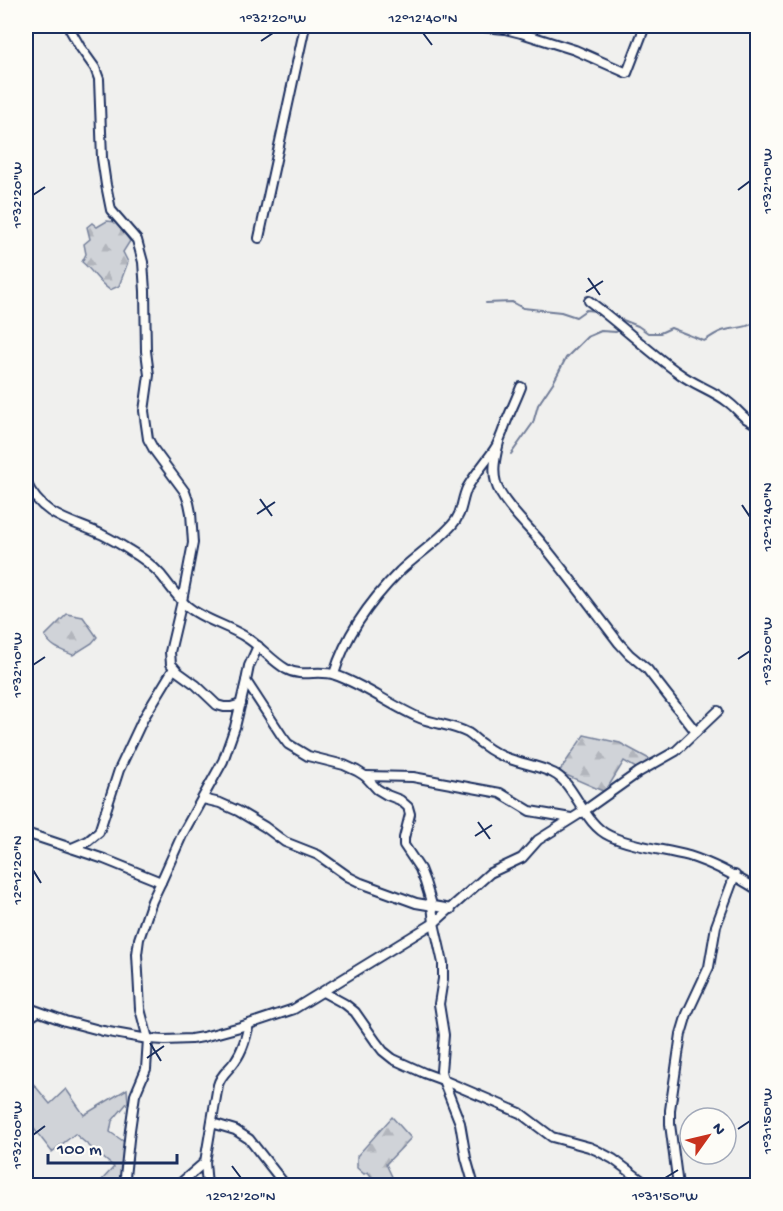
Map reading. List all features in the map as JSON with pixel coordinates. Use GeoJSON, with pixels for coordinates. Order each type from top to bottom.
{"type":"FeatureCollection","features":[{"type":"Feature","properties":{"kind":"street"},"geometry":{"type":"LineString","coordinates":[[68,26],[95,68],[99,79],[102,158],[111,210],[137,240],[143,262],[149,375],[144,411],[148,439],[185,492],[191,513],[193,543],[170,652],[171,664],[217,705],[224,707],[241,704]]}},
{"type":"Feature","properties":{"kind":"street"},"geometry":{"type":"LineString","coordinates":[[259,238],[305,26]]}},
{"type":"Feature","properties":{"kind":"street"},"geometry":{"type":"LineString","coordinates":[[473,26],[521,33],[575,50],[627,73],[645,26]]}},
{"type":"Feature","properties":{"kind":"street"},"geometry":{"type":"LineString","coordinates":[[589,301],[609,315],[670,368],[729,403],[751,423],[758,424]]}},
{"type":"Feature","properties":{"kind":"street"},"geometry":{"type":"LineString","coordinates":[[334,674],[360,618],[401,570],[429,547],[458,518],[466,489],[495,449],[521,387]]}},
{"type":"Feature","properties":{"kind":"street"},"geometry":{"type":"LineString","coordinates":[[498,442],[495,475],[496,484],[503,497],[619,643],[647,669],[696,732]]}},
{"type":"Feature","properties":{"kind":"street"},"geometry":{"type":"LineString","coordinates":[[26,482],[39,503],[55,515],[103,535],[139,556],[152,566],[182,601],[199,615],[239,633],[289,671],[301,674],[318,672],[334,674],[418,718],[467,732],[487,748],[509,759],[559,776],[595,825],[607,835],[625,842],[688,856],[711,864],[735,875],[758,890]]}},
{"type":"Feature","properties":{"kind":"street"},"geometry":{"type":"LineString","coordinates":[[124,1185],[137,1090],[146,1070],[148,1039],[140,1009],[137,954],[139,939],[152,901],[183,833],[223,761],[236,727],[249,666],[258,646]]}},
{"type":"Feature","properties":{"kind":"street"},"geometry":{"type":"LineString","coordinates":[[72,848],[88,841],[99,831],[119,770],[143,719],[174,668]]}},
{"type":"Feature","properties":{"kind":"street"},"geometry":{"type":"LineString","coordinates":[[246,681],[288,744],[308,756],[344,765],[365,776],[377,789],[400,800],[408,807],[411,814],[404,845],[420,869],[425,882],[432,905],[443,963],[439,1004],[444,1035],[441,1062],[443,1080],[460,1123],[466,1158],[474,1185]]}},
{"type":"Feature","properties":{"kind":"street"},"geometry":{"type":"LineString","coordinates":[[26,1007],[104,1031],[148,1039],[191,1039],[249,1024],[294,1009],[434,923],[490,873],[522,858],[538,840],[639,772],[676,751],[718,711]]}},
{"type":"Feature","properties":{"kind":"street"},"geometry":{"type":"LineString","coordinates":[[365,776],[413,777],[490,791],[504,795],[530,811],[571,818]]}},
{"type":"Feature","properties":{"kind":"street"},"geometry":{"type":"LineString","coordinates":[[203,800],[219,803],[238,811],[285,842],[313,853],[361,883],[416,903],[450,909]]}},
{"type":"Feature","properties":{"kind":"street"},"geometry":{"type":"LineString","coordinates":[[26,833],[161,882]]}},
{"type":"Feature","properties":{"kind":"street"},"geometry":{"type":"LineString","coordinates":[[678,1185],[670,1110],[681,1034],[687,1014],[709,967],[716,926],[735,875]]}},
{"type":"Feature","properties":{"kind":"street"},"geometry":{"type":"LineString","coordinates":[[323,992],[355,1012],[383,1051],[393,1059],[520,1113],[552,1137],[605,1154],[649,1185]]}},
{"type":"Feature","properties":{"kind":"street"},"geometry":{"type":"LineString","coordinates":[[26,1020],[38,1012]]}},
{"type":"Feature","properties":{"kind":"street"},"geometry":{"type":"LineString","coordinates":[[207,1185],[205,1162],[219,1080],[237,1060],[249,1024]]}},
{"type":"Feature","properties":{"kind":"street"},"geometry":{"type":"LineString","coordinates":[[212,1123],[235,1130],[249,1138],[286,1185]]}},
{"type":"Feature","properties":{"kind":"street"},"geometry":{"type":"LineString","coordinates":[[177,1185],[205,1162]]}},
{"type":"Feature","properties":{"kind":"green space"},"geometry":{"type":"Polygon","coordinates":[[[107,221],[116,222],[130,241],[123,252],[128,262],[119,286],[110,290],[82,262],[86,254],[84,244],[90,239],[87,227],[92,223],[97,227],[107,221]]]}},
{"type":"Feature","properties":{"kind":"green space"},"geometry":{"type":"Polygon","coordinates":[[[67,614],[83,617],[97,637],[73,655],[53,646],[45,636],[67,614]]]}},
{"type":"Feature","properties":{"kind":"green space"},"geometry":{"type":"Polygon","coordinates":[[[584,735],[620,743],[653,761],[641,771],[624,761],[605,792],[559,772],[584,735]]]}},
{"type":"Feature","properties":{"kind":"green space"},"geometry":{"type":"Polygon","coordinates":[[[26,1075],[50,1104],[66,1089],[84,1115],[127,1089],[128,1102],[112,1121],[110,1132],[129,1145],[124,1185],[102,1185],[100,1182],[114,1167],[75,1134],[52,1152],[31,1125],[26,1129],[26,1075]]]}},
{"type":"Feature","properties":{"kind":"green space"},"geometry":{"type":"Polygon","coordinates":[[[392,1117],[411,1138],[386,1164],[396,1185],[377,1185],[368,1172],[364,1174],[357,1168],[357,1156],[392,1117]]]}},
{"type":"Feature","properties":{"kind":"waterway"},"geometry":{"type":"LineString","coordinates":[[486,303],[512,302],[523,308],[561,312],[576,317],[586,310],[596,311]]}},
{"type":"Feature","properties":{"kind":"waterway"},"geometry":{"type":"LineString","coordinates":[[613,316],[638,326],[648,333],[660,333],[671,328],[704,341],[720,332],[746,326],[758,320]]}},
{"type":"Feature","properties":{"kind":"waterway"},"geometry":{"type":"LineString","coordinates":[[511,454],[533,423],[538,405],[566,358],[587,337],[601,331],[616,332],[621,329]]}}]}
